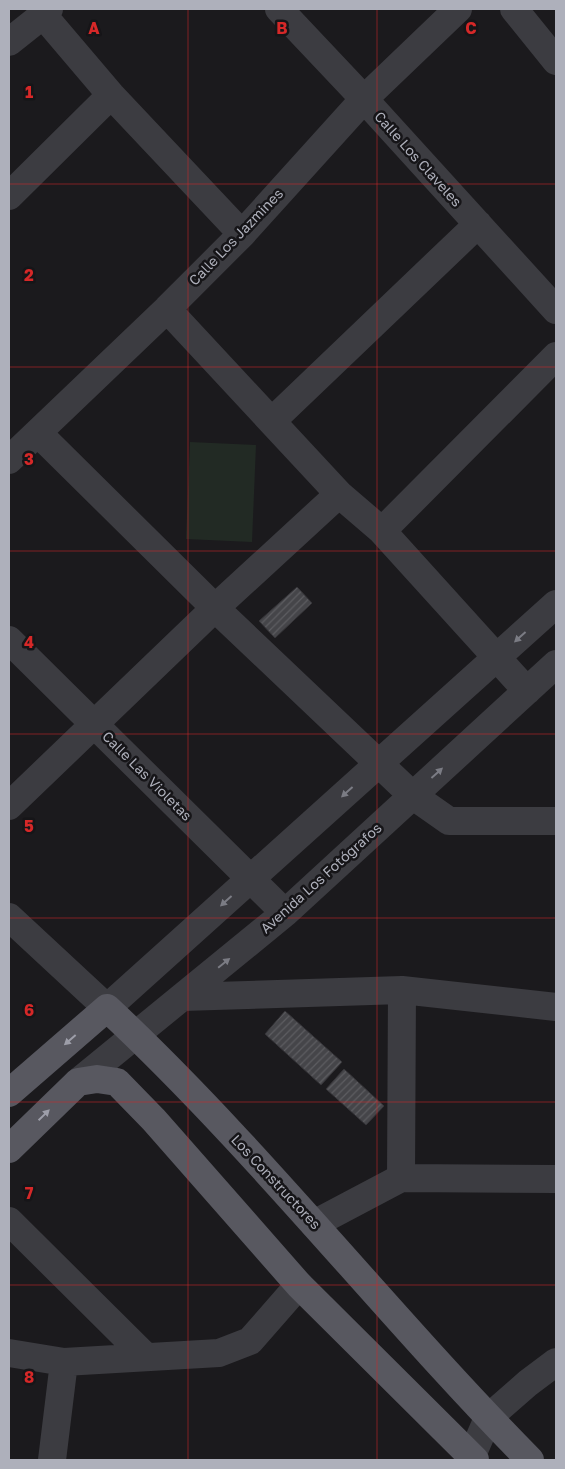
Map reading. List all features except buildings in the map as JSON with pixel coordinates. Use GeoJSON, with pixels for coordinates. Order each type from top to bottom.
{"type":"FeatureCollection","features":[{"type":"Feature","properties":{"kind":"main road","name":"Los Constructores"},"geometry":{"type":"LineString","coordinates":[[107,1008],[166,1064],[314,1224],[488,1418],[530,1460]]}},
{"type":"Feature","properties":{"kind":"main road"},"geometry":{"type":"LineString","coordinates":[[9,1094],[107,1008]]}},
{"type":"Feature","properties":{"kind":"main road"},"geometry":{"type":"LineString","coordinates":[[9,1149],[78,1082],[97,1079],[117,1082],[154,1120],[299,1285],[472,1459]]}},
{"type":"Feature","properties":{"kind":"street","name":"Calle Los Claveles"},"geometry":{"type":"LineString","coordinates":[[279,9],[364,99],[556,310]]}},
{"type":"Feature","properties":{"kind":"street","name":"Calle Los Jazmines"},"geometry":{"type":"LineString","coordinates":[[9,460],[167,309],[242,234],[364,99],[458,9]]}},
{"type":"Feature","properties":{"kind":"street"},"geometry":{"type":"LineString","coordinates":[[514,9],[556,61]]}},
{"type":"Feature","properties":{"kind":"street"},"geometry":{"type":"LineString","coordinates":[[9,42],[46,12],[111,95],[242,234]]}},
{"type":"Feature","properties":{"kind":"street"},"geometry":{"type":"LineString","coordinates":[[9,196],[111,95]]}},
{"type":"Feature","properties":{"kind":"street"},"geometry":{"type":"LineString","coordinates":[[272,421],[478,224]]}},
{"type":"Feature","properties":{"kind":"street"},"geometry":{"type":"LineString","coordinates":[[167,309],[339,494],[382,532],[526,691]]}},
{"type":"Feature","properties":{"kind":"street"},"geometry":{"type":"LineString","coordinates":[[382,532],[556,356]]}},
{"type":"Feature","properties":{"kind":"street"},"geometry":{"type":"LineString","coordinates":[[38,433],[215,608],[412,795],[449,821],[556,821]]}},
{"type":"Feature","properties":{"kind":"street"},"geometry":{"type":"LineString","coordinates":[[9,806],[93,723],[339,494]]}},
{"type":"Feature","properties":{"kind":"street"},"geometry":{"type":"LineString","coordinates":[[107,1008],[556,604]]}},
{"type":"Feature","properties":{"kind":"street","name":"Calle Las Violetas"},"geometry":{"type":"LineString","coordinates":[[9,640],[285,912]]}},
{"type":"Feature","properties":{"kind":"street","name":"Avenida Los Fotógrafos"},"geometry":{"type":"LineString","coordinates":[[78,1082],[285,912],[556,664]]}},
{"type":"Feature","properties":{"kind":"street","name":"Los Constructores"},"geometry":{"type":"LineString","coordinates":[[9,917],[107,1008]]}},
{"type":"Feature","properties":{"kind":"street"},"geometry":{"type":"LineString","coordinates":[[401,1178],[402,990]]}},
{"type":"Feature","properties":{"kind":"street"},"geometry":{"type":"LineString","coordinates":[[182,997],[402,990],[556,1007]]}},
{"type":"Feature","properties":{"kind":"street"},"geometry":{"type":"LineString","coordinates":[[314,1224],[401,1178],[556,1179]]}},
{"type":"Feature","properties":{"kind":"street"},"geometry":{"type":"LineString","coordinates":[[9,1221],[146,1357]]}},
{"type":"Feature","properties":{"kind":"street"},"geometry":{"type":"LineString","coordinates":[[9,1353],[64,1362],[219,1353],[250,1341],[299,1285]]}},
{"type":"Feature","properties":{"kind":"street"},"geometry":{"type":"LineString","coordinates":[[52,1460],[64,1362]]}},
{"type":"Feature","properties":{"kind":"street"},"geometry":{"type":"LineString","coordinates":[[472,1459],[488,1418],[528,1383],[556,1362]]}},
{"type":"Feature","properties":{"kind":"shaded area"},"geometry":{"type":"Polygon","coordinates":[[[190,442],[256,445],[252,542],[186,539],[190,442]]]}}]}
